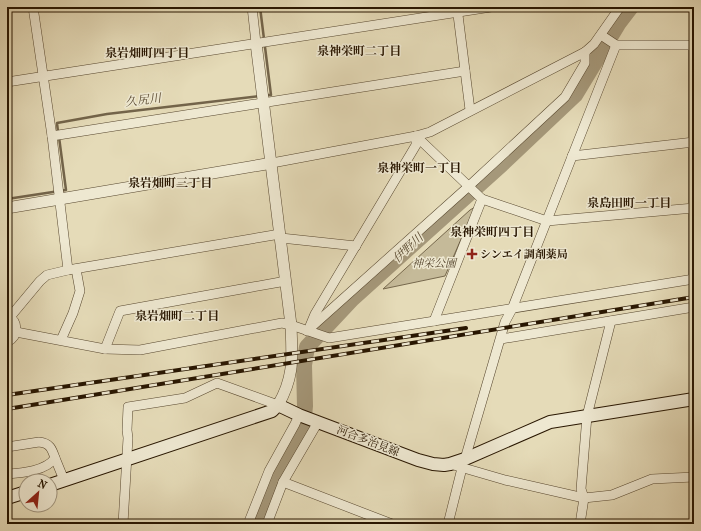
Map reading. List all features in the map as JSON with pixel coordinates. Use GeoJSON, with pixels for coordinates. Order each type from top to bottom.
{"type":"FeatureCollection","features":[{"type":"Feature","properties":{"kind":"main road","name":"河合多治見線"},"geometry":{"type":"LineString","coordinates":[[278,405],[299,415],[418,460],[444,465],[464,464],[550,422],[694,399]]}},
{"type":"Feature","properties":{"kind":"main road"},"geometry":{"type":"LineString","coordinates":[[58,482],[272,411],[278,405]]}},
{"type":"Feature","properties":{"kind":"main road"},"geometry":{"type":"LineString","coordinates":[[7,498],[18,495]]}},
{"type":"Feature","properties":{"kind":"street"},"geometry":{"type":"LineString","coordinates":[[33,7],[52,136],[59,199],[72,270],[80,291],[73,313],[61,340]]}},
{"type":"Feature","properties":{"kind":"street"},"geometry":{"type":"LineString","coordinates":[[123,524],[127,460],[128,407],[185,398],[217,383],[278,405],[285,394],[291,374],[292,325],[252,7]]}},
{"type":"Feature","properties":{"kind":"street"},"geometry":{"type":"LineString","coordinates":[[7,82],[458,10],[491,7]]}},
{"type":"Feature","properties":{"kind":"street"},"geometry":{"type":"LineString","coordinates":[[7,208],[272,163],[416,136],[430,132],[470,110],[585,52],[601,35],[620,7]]}},
{"type":"Feature","properties":{"kind":"street"},"geometry":{"type":"LineString","coordinates":[[458,10],[470,110]]}},
{"type":"Feature","properties":{"kind":"street"},"geometry":{"type":"LineString","coordinates":[[16,332],[105,349],[140,350],[282,323],[329,338],[693,279],[693,45],[616,45],[601,35]]}},
{"type":"Feature","properties":{"kind":"street"},"geometry":{"type":"LineString","coordinates":[[448,524],[505,322],[512,309],[616,45]]}},
{"type":"Feature","properties":{"kind":"street"},"geometry":{"type":"LineString","coordinates":[[307,331],[469,186],[565,97],[585,63],[585,52]]}},
{"type":"Feature","properties":{"kind":"street"},"geometry":{"type":"LineString","coordinates":[[52,136],[465,71]]}},
{"type":"Feature","properties":{"kind":"street"},"geometry":{"type":"LineString","coordinates":[[416,136],[482,199],[547,221],[693,208]]}},
{"type":"Feature","properties":{"kind":"street"},"geometry":{"type":"LineString","coordinates":[[307,331],[315,314],[416,145],[416,136]]}},
{"type":"Feature","properties":{"kind":"street"},"geometry":{"type":"LineString","coordinates":[[572,156],[693,142]]}},
{"type":"Feature","properties":{"kind":"street"},"geometry":{"type":"LineString","coordinates":[[434,321],[482,199]]}},
{"type":"Feature","properties":{"kind":"street"},"geometry":{"type":"LineString","coordinates":[[7,342],[12,339],[16,332],[15,323],[9,316],[47,275],[281,236],[356,246]]}},
{"type":"Feature","properties":{"kind":"street"},"geometry":{"type":"LineString","coordinates":[[105,349],[120,311],[286,281]]}},
{"type":"Feature","properties":{"kind":"street"},"geometry":{"type":"LineString","coordinates":[[501,339],[694,307]]}},
{"type":"Feature","properties":{"kind":"street"},"geometry":{"type":"LineString","coordinates":[[580,524],[584,498],[581,489],[587,416],[611,321]]}},
{"type":"Feature","properties":{"kind":"street"},"geometry":{"type":"LineString","coordinates":[[248,524],[269,471],[299,415]]}},
{"type":"Feature","properties":{"kind":"street"},"geometry":{"type":"LineString","coordinates":[[267,524],[283,482],[315,421]]}},
{"type":"Feature","properties":{"kind":"street"},"geometry":{"type":"LineString","coordinates":[[7,448],[39,442],[48,444],[52,448],[64,480]]}},
{"type":"Feature","properties":{"kind":"street"},"geometry":{"type":"LineString","coordinates":[[7,478],[12,474],[48,465],[55,458]]}},
{"type":"Feature","properties":{"kind":"street"},"geometry":{"type":"LineString","coordinates":[[464,464],[505,480],[584,498],[612,495],[652,479],[694,477]]}},
{"type":"Feature","properties":{"kind":"street"},"geometry":{"type":"LineString","coordinates":[[283,482],[392,524]]}},
{"type":"Feature","properties":{"kind":"green space","name":"神栄公園"},"geometry":{"type":"Polygon","coordinates":[[[475,207],[445,276],[383,289],[470,210],[475,207]]]}},
{"type":"Feature","properties":{"kind":"waterway","name":"久尻川"},"geometry":{"type":"LineString","coordinates":[[260,7],[271,95],[265,95]]}},
{"type":"Feature","properties":{"kind":"waterway","name":"伊野川"},"geometry":{"type":"LineString","coordinates":[[256,524],[277,473],[303,426],[305,406],[304,365],[307,347],[352,299],[502,164],[575,95],[618,24],[631,7]]}},
{"type":"Feature","properties":{"kind":"waterway","name":"久尻川"},"geometry":{"type":"LineString","coordinates":[[58,132],[57,123],[107,114],[260,96]]}},
{"type":"Feature","properties":{"kind":"waterway","name":"久尻川"},"geometry":{"type":"LineString","coordinates":[[7,199],[66,190],[59,137]]}},
{"type":"Feature","properties":{"kind":"railway"},"geometry":{"type":"LineString","coordinates":[[7,409],[694,297]]}},
{"type":"Feature","properties":{"kind":"railway"},"geometry":{"type":"LineString","coordinates":[[7,395],[466,328]]}},
{"type":"Feature","properties":{"kind":"place","name":"シンエイ調剤薬局"},"geometry":{"type":"Point","coordinates":[472,254]}},
{"type":"Feature","properties":{"kind":"district","name":"泉神栄町二丁目"},"geometry":{"type":"Point","coordinates":[359,51]}},
{"type":"Feature","properties":{"kind":"district","name":"泉岩畑町四丁目"},"geometry":{"type":"Point","coordinates":[147,53]}},
{"type":"Feature","properties":{"kind":"district","name":"泉神栄町一丁目"},"geometry":{"type":"Point","coordinates":[419,168]}},
{"type":"Feature","properties":{"kind":"district","name":"泉岩畑町三丁目"},"geometry":{"type":"Point","coordinates":[170,183]}},
{"type":"Feature","properties":{"kind":"district","name":"泉島田町一丁目"},"geometry":{"type":"Point","coordinates":[629,203]}},
{"type":"Feature","properties":{"kind":"district","name":"泉神栄町四丁目"},"geometry":{"type":"Point","coordinates":[492,232]}},
{"type":"Feature","properties":{"kind":"district","name":"泉岩畑町二丁目"},"geometry":{"type":"Point","coordinates":[177,316]}}]}
